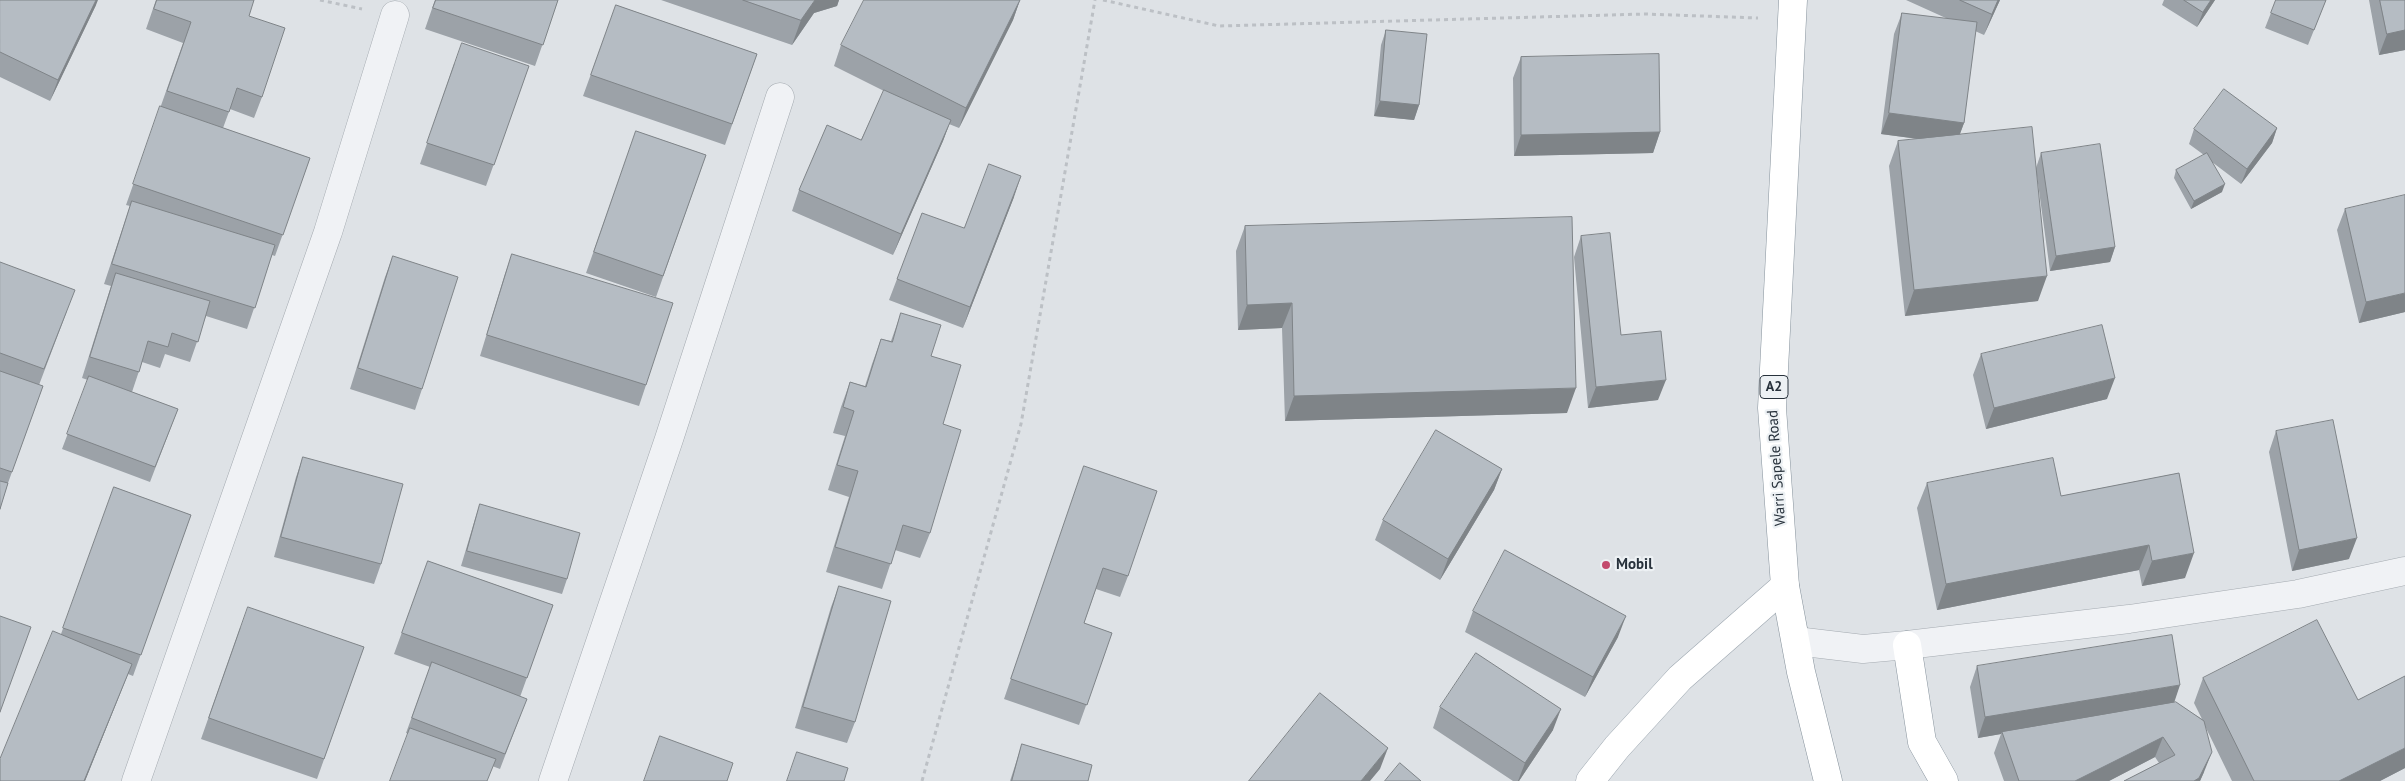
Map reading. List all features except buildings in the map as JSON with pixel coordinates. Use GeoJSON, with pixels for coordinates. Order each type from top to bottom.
{"type":"FeatureCollection","features":[{"type":"Feature","properties":{"kind":"main road","name":"Warri Sapele Road"},"geometry":{"type":"LineString","coordinates":[[1792,9],[1772,408],[1785,586],[1801,672],[1831,777]]}},
{"type":"Feature","properties":{"kind":"main road"},"geometry":{"type":"LineString","coordinates":[[1590,781],[1680,678],[1785,586]]}},
{"type":"Feature","properties":{"kind":"main road"},"geometry":{"type":"LineString","coordinates":[[1906,645],[1922,742],[1944,781]]}},
{"type":"Feature","properties":{"kind":"street"},"geometry":{"type":"LineString","coordinates":[[136,781],[328,232],[395,15]]}},
{"type":"Feature","properties":{"kind":"street"},"geometry":{"type":"LineString","coordinates":[[553,781],[669,439],[780,97]]}},
{"type":"Feature","properties":{"kind":"street"},"geometry":{"type":"LineString","coordinates":[[1796,641],[1863,649],[1906,645],[2128,619],[2298,594],[2405,571]]}},
{"type":"Feature","properties":{"kind":"path"},"geometry":{"type":"LineString","coordinates":[[320,0],[395,15]]}},
{"type":"Feature","properties":{"kind":"path"},"geometry":{"type":"LineString","coordinates":[[922,781],[1021,424],[1095,0]]}},
{"type":"Feature","properties":{"kind":"path"},"geometry":{"type":"LineString","coordinates":[[1103,0],[1219,26],[1792,9]]}},
{"type":"Feature","properties":{"kind":"place","name":"Mobil"},"geometry":{"type":"Point","coordinates":[1606,565]}}]}
